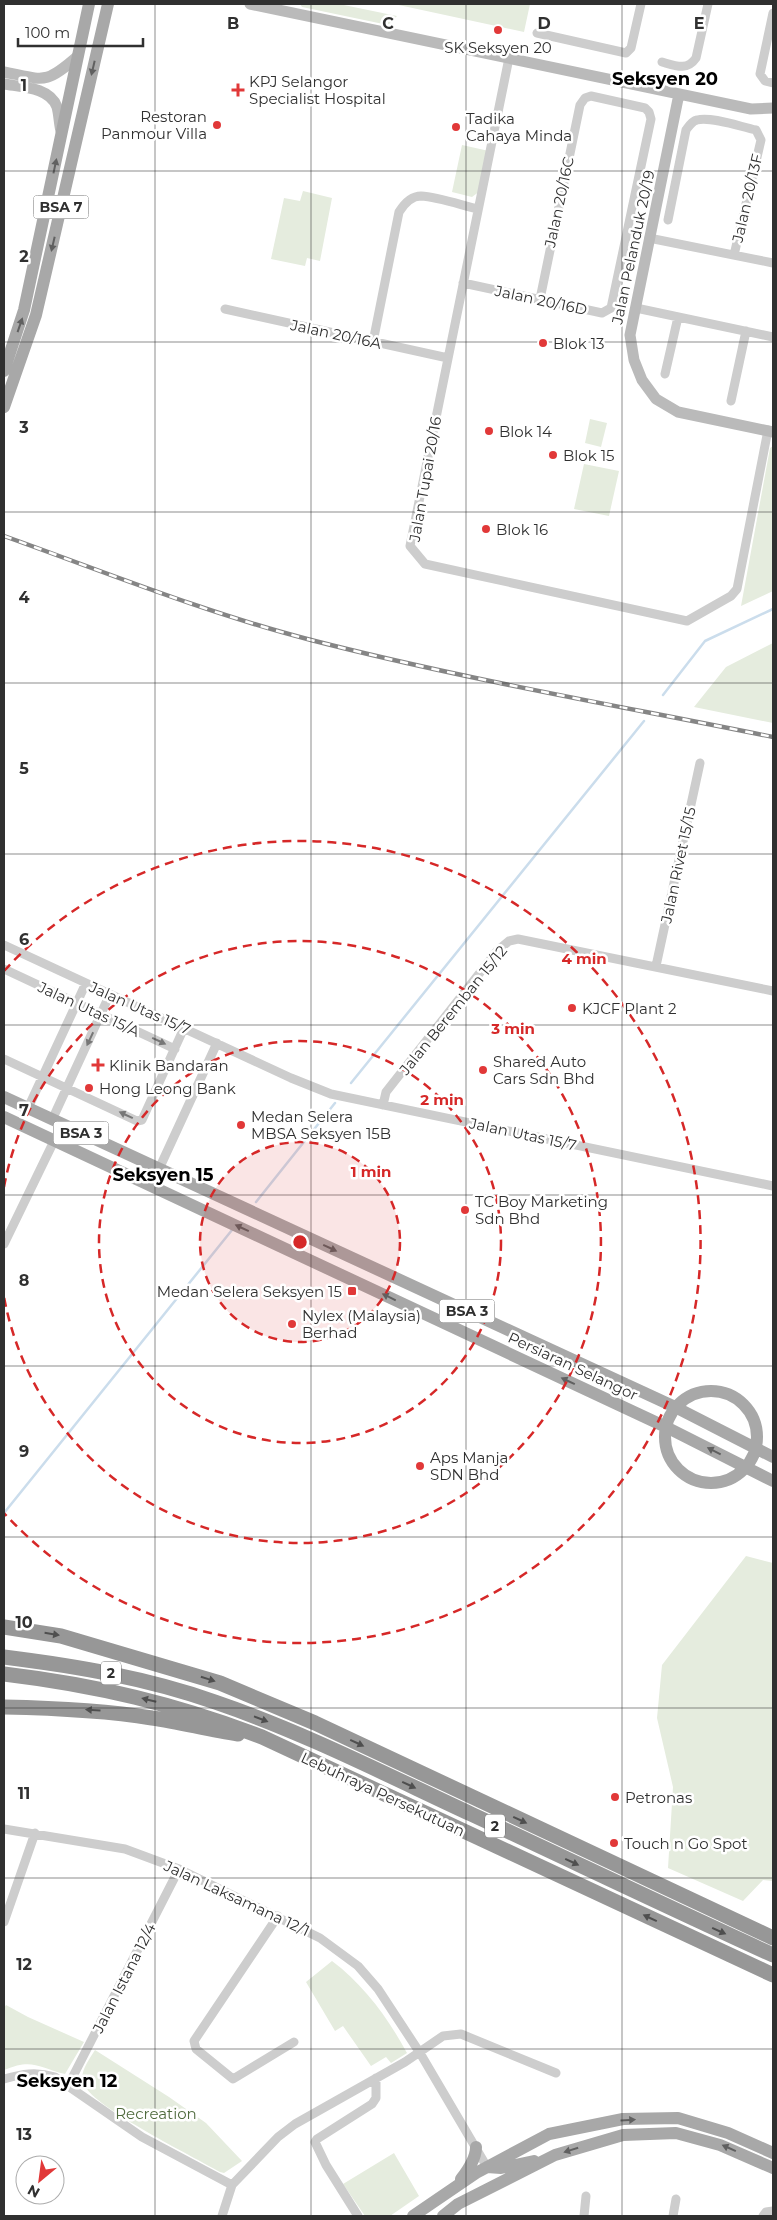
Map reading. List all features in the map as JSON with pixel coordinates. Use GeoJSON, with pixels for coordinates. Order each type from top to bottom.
{"type":"FeatureCollection","features":[{"type":"Feature","properties":{"kind":"highway"},"geometry":{"type":"LineString","coordinates":[[4,1627],[61,1636],[220,1683],[290,1712],[773,1938]]}},
{"type":"Feature","properties":{"kind":"highway","name":"Lebuhraya Persekutuan"},"geometry":{"type":"LineString","coordinates":[[4,1657],[130,1677],[215,1702],[330,1749],[773,1955]]}},
{"type":"Feature","properties":{"kind":"highway","name":"Lebuhraya Persekutuan"},"geometry":{"type":"LineString","coordinates":[[4,1674],[82,1686],[167,1704],[212,1718],[262,1738],[773,1975]]}},
{"type":"Feature","properties":{"kind":"highway"},"geometry":{"type":"LineString","coordinates":[[215,1702],[244,1701],[290,1712]]}},
{"type":"Feature","properties":{"kind":"highway"},"geometry":{"type":"LineString","coordinates":[[4,1707],[96,1710],[154,1718],[206,1730],[262,1738]]}},
{"type":"Feature","properties":{"kind":"main road","name":"BSA 7"},"geometry":{"type":"LineString","coordinates":[[4,371],[24,310],[89,4]]}},
{"type":"Feature","properties":{"kind":"main road","name":"BSA 7"},"geometry":{"type":"LineString","coordinates":[[4,407],[36,315],[109,6]]}},
{"type":"Feature","properties":{"kind":"main road","name":"Persiaran Selangor"},"geometry":{"type":"LineString","coordinates":[[4,1097],[675,1407],[773,1457]]}},
{"type":"Feature","properties":{"kind":"main road","name":"Persiaran Selangor"},"geometry":{"type":"LineString","coordinates":[[4,1117],[666,1427],[773,1481]]}},
{"type":"Feature","properties":{"kind":"main road"},"geometry":{"type":"LineString","coordinates":[[702,1392],[717,1392],[732,1396],[744,1405],[752,1418],[756,1432],[756,1448],[746,1467],[734,1477],[721,1482],[706,1483],[692,1479],[679,1470],[670,1458],[665,1443],[666,1427],[675,1407],[687,1397],[702,1392]]}},
{"type":"Feature","properties":{"kind":"main road"},"geometry":{"type":"LineString","coordinates":[[481,2157],[500,2160],[549,2134],[623,2120],[678,2118],[728,2133],[773,2153]]}},
{"type":"Feature","properties":{"kind":"main road"},"geometry":{"type":"LineString","coordinates":[[457,2186],[470,2167],[476,2153],[501,2168],[550,2158],[623,2135],[676,2133],[720,2145],[773,2168]]}},
{"type":"Feature","properties":{"kind":"main road"},"geometry":{"type":"LineString","coordinates":[[413,2216],[457,2186],[481,2157]]}},
{"type":"Feature","properties":{"kind":"main road"},"geometry":{"type":"LineString","coordinates":[[443,2216],[482,2182],[488,2174],[481,2157]]}},
{"type":"Feature","properties":{"kind":"main road"},"geometry":{"type":"LineString","coordinates":[[458,2204],[550,2158]]}},
{"type":"Feature","properties":{"kind":"street"},"geometry":{"type":"LineString","coordinates":[[250,4],[283,7],[509,58],[751,109],[773,108]]}},
{"type":"Feature","properties":{"kind":"street"},"geometry":{"type":"LineString","coordinates":[[537,33],[626,53],[631,48],[641,4]]}},
{"type":"Feature","properties":{"kind":"street"},"geometry":{"type":"LineString","coordinates":[[662,62],[684,68],[692,64],[696,58],[708,4]]}},
{"type":"Feature","properties":{"kind":"street"},"geometry":{"type":"LineString","coordinates":[[773,15],[760,74],[765,81],[773,83]]}},
{"type":"Feature","properties":{"kind":"street"},"geometry":{"type":"LineString","coordinates":[[4,72],[45,79],[63,69],[78,56]]}},
{"type":"Feature","properties":{"kind":"street","name":"Jalan Tupai 20/16"},"geometry":{"type":"LineString","coordinates":[[509,58],[410,546],[425,564],[687,621],[731,596],[737,589],[771,431]]}},
{"type":"Feature","properties":{"kind":"street"},"geometry":{"type":"LineString","coordinates":[[4,84],[36,90],[52,98],[57,107],[62,137]]}},
{"type":"Feature","properties":{"kind":"street","name":"Jalan Pelanduk 20/19"},"geometry":{"type":"LineString","coordinates":[[680,94],[630,335],[634,360],[642,380],[656,399],[678,412],[771,431]]}},
{"type":"Feature","properties":{"kind":"street","name":"Jalan 20/16D"},"geometry":{"type":"LineString","coordinates":[[463,283],[602,313],[611,308],[651,119],[649,112],[645,108],[591,96],[584,98],[580,105]]}},
{"type":"Feature","properties":{"kind":"street","name":"Jalan 20/16C"},"geometry":{"type":"LineString","coordinates":[[540,300],[580,105]]}},
{"type":"Feature","properties":{"kind":"street","name":"Jalan 20/13F"},"geometry":{"type":"LineString","coordinates":[[668,220],[686,130],[691,124],[696,120],[706,119],[756,130],[761,140],[734,255]]}},
{"type":"Feature","properties":{"kind":"street"},"geometry":{"type":"LineString","coordinates":[[373,342],[399,212],[404,205],[409,200],[419,196],[478,209]]}},
{"type":"Feature","properties":{"kind":"street"},"geometry":{"type":"LineString","coordinates":[[649,238],[773,263]]}},
{"type":"Feature","properties":{"kind":"street"},"geometry":{"type":"LineString","coordinates":[[636,308],[773,337]]}},
{"type":"Feature","properties":{"kind":"street","name":"Jalan 20/16A"},"geometry":{"type":"LineString","coordinates":[[224,309],[448,358]]}},
{"type":"Feature","properties":{"kind":"street"},"geometry":{"type":"LineString","coordinates":[[665,374],[678,317]]}},
{"type":"Feature","properties":{"kind":"street"},"geometry":{"type":"LineString","coordinates":[[731,401],[746,331]]}},
{"type":"Feature","properties":{"kind":"street","name":"Jalan Rivet 15/15"},"geometry":{"type":"LineString","coordinates":[[656,966],[700,763]]}},
{"type":"Feature","properties":{"kind":"street","name":"Jalan Beremban 15/12"},"geometry":{"type":"LineString","coordinates":[[383,1105],[386,1092],[497,951],[509,941],[518,938],[773,991]]}},
{"type":"Feature","properties":{"kind":"street","name":"Jalan Utas 15/7"},"geometry":{"type":"LineString","coordinates":[[4,945],[291,1078],[332,1094],[773,1186]]}},
{"type":"Feature","properties":{"kind":"street","name":"Jalan Utas 15/A"},"geometry":{"type":"LineString","coordinates":[[4,969],[175,1048]]}},
{"type":"Feature","properties":{"kind":"street"},"geometry":{"type":"LineString","coordinates":[[28,1108],[86,983]]}},
{"type":"Feature","properties":{"kind":"street"},"geometry":{"type":"LineString","coordinates":[[52,1120],[110,994]]}},
{"type":"Feature","properties":{"kind":"street"},"geometry":{"type":"LineString","coordinates":[[4,1059],[137,1121],[142,1120],[184,1028]]}},
{"type":"Feature","properties":{"kind":"street"},"geometry":{"type":"LineString","coordinates":[[159,1169],[217,1043]]}},
{"type":"Feature","properties":{"kind":"street"},"geometry":{"type":"LineString","coordinates":[[4,1244],[54,1141]]}},
{"type":"Feature","properties":{"kind":"street","name":"Jalan Laksamana 12/1"},"geometry":{"type":"LineString","coordinates":[[4,1829],[125,1849],[179,1870],[278,1916],[320,1938],[358,1966],[378,1989],[420,2053],[481,2157]]}},
{"type":"Feature","properties":{"kind":"street"},"geometry":{"type":"LineString","coordinates":[[4,1922],[35,1833]]}},
{"type":"Feature","properties":{"kind":"street","name":"Jalan Istana 12/4"},"geometry":{"type":"LineString","coordinates":[[68,2086],[179,1870]]}},
{"type":"Feature","properties":{"kind":"street"},"geometry":{"type":"LineString","coordinates":[[278,1916],[194,2040],[194,2045],[196,2049],[233,2080],[294,2042]]}},
{"type":"Feature","properties":{"kind":"street"},"geometry":{"type":"LineString","coordinates":[[222,2216],[232,2184],[278,2137],[295,2124],[420,2053],[443,2036],[462,2034],[556,2073]]}},
{"type":"Feature","properties":{"kind":"street"},"geometry":{"type":"LineString","coordinates":[[4,2079],[23,2073],[41,2073],[55,2077],[142,2137],[232,2184]]}},
{"type":"Feature","properties":{"kind":"street"},"geometry":{"type":"LineString","coordinates":[[358,2216],[322,2158],[315,2142],[372,2104],[376,2098],[376,2078]]}},
{"type":"Feature","properties":{"kind":"street"},"geometry":{"type":"LineString","coordinates":[[584,2216],[586,2196]]}},
{"type":"Feature","properties":{"kind":"street"},"geometry":{"type":"LineString","coordinates":[[673,2216],[676,2199]]}},
{"type":"Feature","properties":{"kind":"street"},"geometry":{"type":"LineString","coordinates":[[763,2216],[766,2212],[773,2211]]}},
{"type":"Feature","properties":{"kind":"green space"},"geometry":{"type":"Polygon","coordinates":[[[300,4],[339,4],[397,16],[388,25],[302,7],[300,4]]]}},
{"type":"Feature","properties":{"kind":"green space"},"geometry":{"type":"Polygon","coordinates":[[[394,4],[530,4],[524,32],[394,4]]]}},
{"type":"Feature","properties":{"kind":"green space"},"geometry":{"type":"Polygon","coordinates":[[[462,145],[489,151],[480,191],[472,197],[452,192],[462,145]]]}},
{"type":"Feature","properties":{"kind":"green space"},"geometry":{"type":"Polygon","coordinates":[[[303,191],[332,198],[320,261],[307,258],[305,266],[271,259],[284,198],[300,201],[303,191]]]}},
{"type":"Feature","properties":{"kind":"green space"},"geometry":{"type":"Polygon","coordinates":[[[590,419],[607,423],[601,447],[585,443],[590,419]]]}},
{"type":"Feature","properties":{"kind":"green space"},"geometry":{"type":"Polygon","coordinates":[[[773,446],[773,591],[741,606],[770,448],[773,446]]]}},
{"type":"Feature","properties":{"kind":"green space"},"geometry":{"type":"Polygon","coordinates":[[[584,464],[619,471],[609,516],[574,509],[584,464]]]}},
{"type":"Feature","properties":{"kind":"green space"},"geometry":{"type":"Polygon","coordinates":[[[773,643],[773,723],[694,707],[726,667],[773,643]]]}},
{"type":"Feature","properties":{"kind":"green space"},"geometry":{"type":"Polygon","coordinates":[[[746,1556],[773,1563],[773,1881],[763,1880],[743,1901],[668,1868],[673,1787],[657,1718],[662,1665],[746,1556]]]}},
{"type":"Feature","properties":{"kind":"green space"},"geometry":{"type":"Polygon","coordinates":[[[332,1961],[365,1991],[392,2027],[407,2053],[391,2063],[386,2057],[371,2066],[343,2026],[335,2031],[306,1982],[332,1961]]]}},
{"type":"Feature","properties":{"kind":"green space"},"geometry":{"type":"Polygon","coordinates":[[[6,2005],[84,2042],[65,2074],[28,2064],[4,2070],[4,2008],[6,2005]]]}},
{"type":"Feature","properties":{"kind":"green space","name":"Recreation"},"geometry":{"type":"Polygon","coordinates":[[[95,2050],[206,2123],[242,2161],[224,2173],[220,2172],[146,2132],[106,2106],[92,2095],[84,2085],[82,2076],[95,2050]]]}},
{"type":"Feature","properties":{"kind":"green space"},"geometry":{"type":"Polygon","coordinates":[[[394,2153],[419,2196],[390,2216],[365,2216],[343,2184],[394,2153]]]}},
{"type":"Feature","properties":{"kind":"waterway"},"geometry":{"type":"LineString","coordinates":[[663,695],[705,641],[773,609]]}},
{"type":"Feature","properties":{"kind":"waterway"},"geometry":{"type":"LineString","coordinates":[[351,1083],[644,721]]}},
{"type":"Feature","properties":{"kind":"waterway"},"geometry":{"type":"LineString","coordinates":[[256,1202],[335,1103]]}},
{"type":"Feature","properties":{"kind":"waterway"},"geometry":{"type":"LineString","coordinates":[[4,1513],[232,1230]]}},
{"type":"Feature","properties":{"kind":"railway"},"geometry":{"type":"LineString","coordinates":[[4,536],[194,605],[311,640],[484,680],[773,737]]}},
{"type":"Feature","properties":{"kind":"place","name":"SK Seksyen 20"},"geometry":{"type":"Point","coordinates":[498,30]}},
{"type":"Feature","properties":{"kind":"place","name":"KPJ Selangor Specialist Hospital"},"geometry":{"type":"Point","coordinates":[238,90]}},
{"type":"Feature","properties":{"kind":"place","name":"Restoran Panmour Villa"},"geometry":{"type":"Point","coordinates":[217,125]}},
{"type":"Feature","properties":{"kind":"place","name":"Tadika Cahaya Minda"},"geometry":{"type":"Point","coordinates":[456,127]}},
{"type":"Feature","properties":{"kind":"place","name":"Blok 13"},"geometry":{"type":"Point","coordinates":[543,343]}},
{"type":"Feature","properties":{"kind":"place","name":"Blok 14"},"geometry":{"type":"Point","coordinates":[489,431]}},
{"type":"Feature","properties":{"kind":"place","name":"Blok 15"},"geometry":{"type":"Point","coordinates":[553,455]}},
{"type":"Feature","properties":{"kind":"place","name":"Blok 16"},"geometry":{"type":"Point","coordinates":[486,529]}},
{"type":"Feature","properties":{"kind":"place","name":"KJCF Plant 2"},"geometry":{"type":"Point","coordinates":[572,1008]}},
{"type":"Feature","properties":{"kind":"place","name":"Klinik Bandaran"},"geometry":{"type":"Point","coordinates":[98,1065]}},
{"type":"Feature","properties":{"kind":"place","name":"Shared Auto Cars Sdn Bhd"},"geometry":{"type":"Point","coordinates":[483,1070]}},
{"type":"Feature","properties":{"kind":"place","name":"Hong Leong Bank"},"geometry":{"type":"Point","coordinates":[89,1088]}},
{"type":"Feature","properties":{"kind":"place","name":"Medan Selera MBSA Seksyen 15B"},"geometry":{"type":"Point","coordinates":[241,1125]}},
{"type":"Feature","properties":{"kind":"place","name":"TC Boy Marketing Sdn Bhd"},"geometry":{"type":"Point","coordinates":[465,1210]}},
{"type":"Feature","properties":{"kind":"place","name":"Medan Selera Seksyen 15"},"geometry":{"type":"Point","coordinates":[352,1291]}},
{"type":"Feature","properties":{"kind":"place","name":"Nylex (Malaysia) Berhad"},"geometry":{"type":"Point","coordinates":[292,1324]}},
{"type":"Feature","properties":{"kind":"place","name":"Aps Manja SDN Bhd"},"geometry":{"type":"Point","coordinates":[420,1466]}},
{"type":"Feature","properties":{"kind":"place","name":"Petronas"},"geometry":{"type":"Point","coordinates":[615,1797]}},
{"type":"Feature","properties":{"kind":"place","name":"Touch n Go Spot"},"geometry":{"type":"Point","coordinates":[614,1843]}},
{"type":"Feature","properties":{"kind":"district","name":"Seksyen 20"},"geometry":{"type":"Point","coordinates":[665,79]}},
{"type":"Feature","properties":{"kind":"district","name":"Seksyen 15"},"geometry":{"type":"Point","coordinates":[163,1175]}},
{"type":"Feature","properties":{"kind":"district","name":"Seksyen 12"},"geometry":{"type":"Point","coordinates":[67,2081]}}]}
